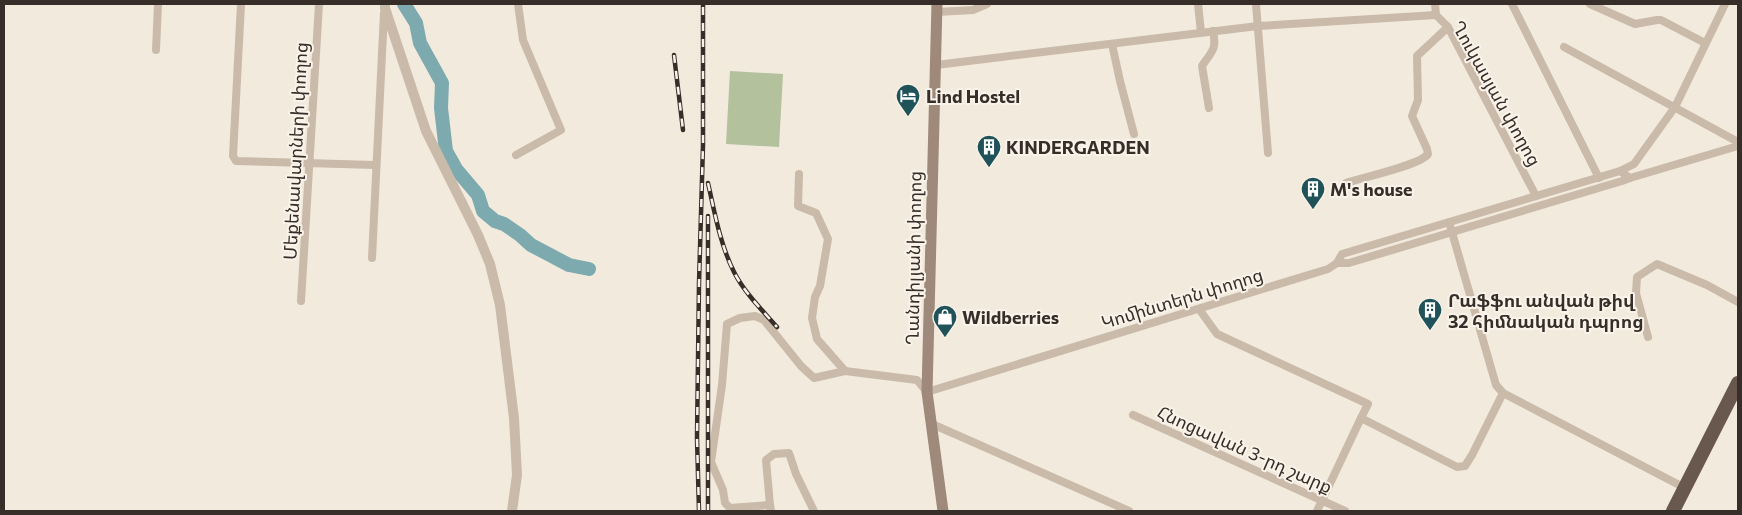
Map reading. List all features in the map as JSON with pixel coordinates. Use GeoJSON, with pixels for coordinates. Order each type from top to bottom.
{"type":"FeatureCollection","features":[{"type":"Feature","properties":{"kind":"highway"},"geometry":{"type":"LineString","coordinates":[[1673,511],[1738,383]]}},
{"type":"Feature","properties":{"kind":"main road","name":"Ղանդիլյանի փողոց"},"geometry":{"type":"LineString","coordinates":[[937,8],[927,392],[943,511]]}},
{"type":"Feature","properties":{"kind":"street"},"geometry":{"type":"LineString","coordinates":[[156,50],[158,4]]}},
{"type":"Feature","properties":{"kind":"street"},"geometry":{"type":"LineString","coordinates":[[241,4],[233,156],[236,161],[375,165]]}},
{"type":"Feature","properties":{"kind":"street","name":"Մեքենավարների փողոց"},"geometry":{"type":"LineString","coordinates":[[301,301],[319,4]]}},
{"type":"Feature","properties":{"kind":"street"},"geometry":{"type":"LineString","coordinates":[[516,155],[561,130],[523,40],[518,4]]}},
{"type":"Feature","properties":{"kind":"street"},"geometry":{"type":"LineString","coordinates":[[937,8],[973,10],[987,4]]}},
{"type":"Feature","properties":{"kind":"street"},"geometry":{"type":"LineString","coordinates":[[1198,4],[1201,32]]}},
{"type":"Feature","properties":{"kind":"street"},"geometry":{"type":"LineString","coordinates":[[1256,4],[1268,153]]}},
{"type":"Feature","properties":{"kind":"street","name":"Ղուկասյան փողոց"},"geometry":{"type":"LineString","coordinates":[[1436,4],[1436,15],[1448,27],[1536,196]]}},
{"type":"Feature","properties":{"kind":"street"},"geometry":{"type":"LineString","coordinates":[[1512,4],[1599,178]]}},
{"type":"Feature","properties":{"kind":"street"},"geometry":{"type":"LineString","coordinates":[[1590,4],[1635,24],[1662,20],[1705,43]]}},
{"type":"Feature","properties":{"kind":"street","name":"Կոմինտերն փողոց"},"geometry":{"type":"LineString","coordinates":[[927,392],[1328,269],[1337,263],[1342,254],[1620,171],[1634,164],[1675,107],[1725,4]]}},
{"type":"Feature","properties":{"kind":"street"},"geometry":{"type":"LineString","coordinates":[[372,258],[375,165],[385,6]]}},
{"type":"Feature","properties":{"kind":"street"},"geometry":{"type":"LineString","coordinates":[[385,6],[426,131],[478,235],[490,264],[500,305],[514,418],[517,475],[512,511]]}},
{"type":"Feature","properties":{"kind":"street"},"geometry":{"type":"LineString","coordinates":[[936,65],[1258,26],[1436,15]]}},
{"type":"Feature","properties":{"kind":"street"},"geometry":{"type":"LineString","coordinates":[[1346,183],[1426,158],[1428,154],[1427,149],[1412,116],[1418,100],[1417,56],[1448,27]]}},
{"type":"Feature","properties":{"kind":"street"},"geometry":{"type":"LineString","coordinates":[[1208,108],[1202,66],[1214,50],[1213,31]]}},
{"type":"Feature","properties":{"kind":"street"},"geometry":{"type":"LineString","coordinates":[[1112,44],[1134,134]]}},
{"type":"Feature","properties":{"kind":"street"},"geometry":{"type":"LineString","coordinates":[[1564,47],[1675,107],[1738,144]]}},
{"type":"Feature","properties":{"kind":"street"},"geometry":{"type":"LineString","coordinates":[[1337,263],[1349,264],[1738,144]]}},
{"type":"Feature","properties":{"kind":"street"},"geometry":{"type":"LineString","coordinates":[[1620,171],[1630,178]]}},
{"type":"Feature","properties":{"kind":"street"},"geometry":{"type":"LineString","coordinates":[[799,174],[798,206],[816,213],[828,239],[812,318],[817,339],[845,371]]}},
{"type":"Feature","properties":{"kind":"street"},"geometry":{"type":"LineString","coordinates":[[1449,222],[1496,385],[1503,393],[1684,488]]}},
{"type":"Feature","properties":{"kind":"street"},"geometry":{"type":"LineString","coordinates":[[1648,337],[1636,293],[1637,278],[1657,264],[1738,302]]}},
{"type":"Feature","properties":{"kind":"street"},"geometry":{"type":"LineString","coordinates":[[1198,309],[1217,334],[1368,404],[1317,511]]}},
{"type":"Feature","properties":{"kind":"street"},"geometry":{"type":"LineString","coordinates":[[814,511],[796,474],[789,453],[774,454],[766,460],[771,508],[730,508],[725,504],[723,490],[711,462],[722,385],[727,324],[740,318],[755,316],[764,320],[801,366],[814,378],[845,371],[917,380],[927,392]]}},
{"type":"Feature","properties":{"kind":"street"},"geometry":{"type":"LineString","coordinates":[[1361,418],[1457,467],[1465,466],[1503,393]]}},
{"type":"Feature","properties":{"kind":"street","name":"Հնոցավան 3-րդ շարք"},"geometry":{"type":"LineString","coordinates":[[1133,415],[1345,511]]}},
{"type":"Feature","properties":{"kind":"street"},"geometry":{"type":"LineString","coordinates":[[932,424],[1129,511]]}},
{"type":"Feature","properties":{"kind":"green space"},"geometry":{"type":"Polygon","coordinates":[[[730,71],[783,74],[779,147],[726,144],[730,71]]]}},
{"type":"Feature","properties":{"kind":"waterway"},"geometry":{"type":"LineString","coordinates":[[404,4],[416,23],[420,43],[442,83],[441,108],[446,151],[456,169],[478,195],[483,211],[495,221],[504,224],[520,235],[531,245],[569,265],[589,269]]}},
{"type":"Feature","properties":{"kind":"railway"},"geometry":{"type":"LineString","coordinates":[[699,511],[697,438],[703,145],[703,4]]}},
{"type":"Feature","properties":{"kind":"railway"},"geometry":{"type":"LineString","coordinates":[[674,55],[683,130]]}},
{"type":"Feature","properties":{"kind":"railway"},"geometry":{"type":"LineString","coordinates":[[708,183],[721,240],[734,272],[748,294],[777,327]]}},
{"type":"Feature","properties":{"kind":"railway"},"geometry":{"type":"LineString","coordinates":[[708,216],[708,511]]}},
{"type":"Feature","properties":{"kind":"place","name":"Lind Hostel"},"geometry":{"type":"Point","coordinates":[908,117]}},
{"type":"Feature","properties":{"kind":"place","name":"KINDERGARDEN"},"geometry":{"type":"Point","coordinates":[989,168]}},
{"type":"Feature","properties":{"kind":"place","name":"M's house"},"geometry":{"type":"Point","coordinates":[1313,210]}},
{"type":"Feature","properties":{"kind":"place","name":"Րաֆֆու անվան թիվ 32 հիմնական դպրոց"},"geometry":{"type":"Point","coordinates":[1430,331]}},
{"type":"Feature","properties":{"kind":"place","name":"Wildberries"},"geometry":{"type":"Point","coordinates":[945,338]}}]}
